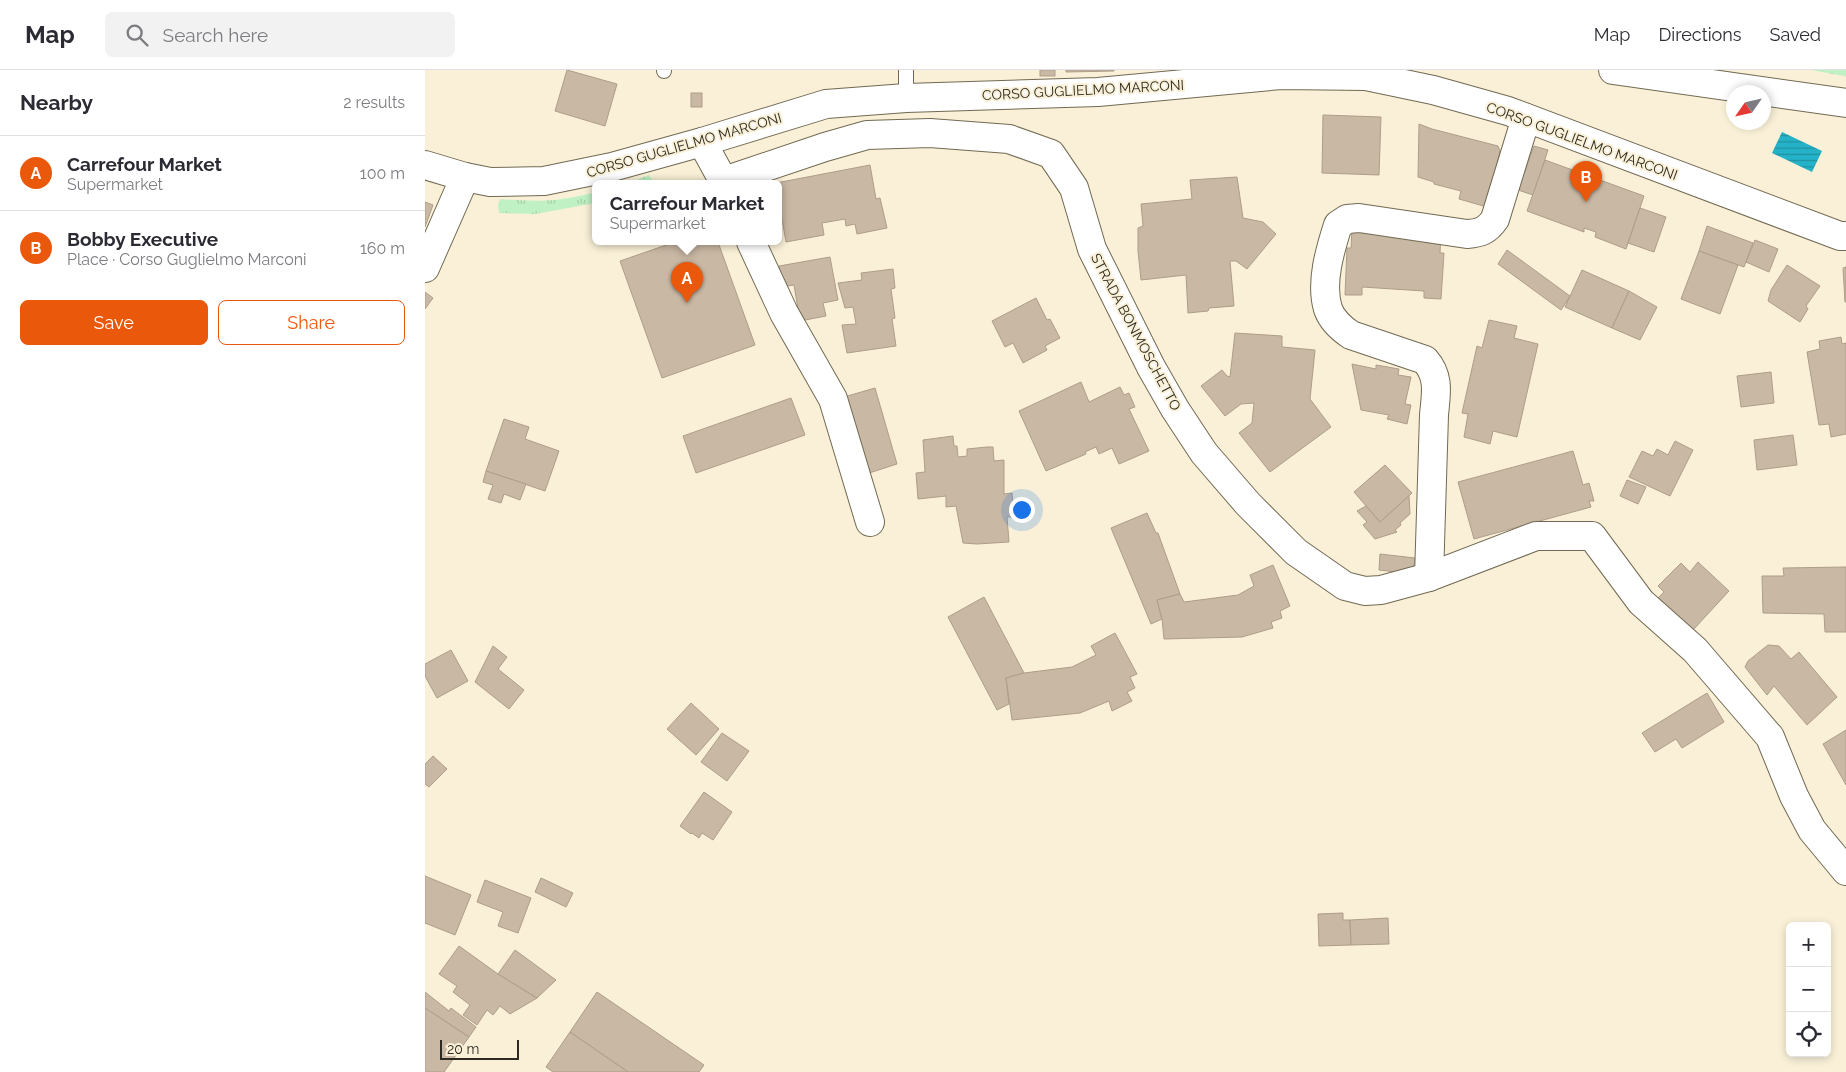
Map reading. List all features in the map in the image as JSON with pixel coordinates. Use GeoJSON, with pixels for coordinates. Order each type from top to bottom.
{"type":"FeatureCollection","features":[{"type":"Feature","properties":{"kind":"street"},"geometry":{"type":"LineString","coordinates":[[1613,70],[1846,103]]}},
{"type":"Feature","properties":{"kind":"street","name":"CORSO GUGLIELMO MARCONI"},"geometry":{"type":"LineString","coordinates":[[425,165],[490,182],[544,181],[612,167],[826,104],[906,98],[1098,92],[1281,75],[1335,73],[1366,76],[1433,90],[1508,111],[1729,195],[1840,236],[1846,236]]}},
{"type":"Feature","properties":{"kind":"street"},"geometry":{"type":"LineString","coordinates":[[1429,577],[1433,415],[1437,390],[1436,379],[1432,368],[1425,360],[1351,335],[1341,328],[1328,309],[1325,278],[1338,225],[1347,219],[1359,218],[1467,234],[1479,233],[1489,229],[1495,219],[1526,118]]}},
{"type":"Feature","properties":{"kind":"street","name":"STRADA BONMOSCHETTO"},"geometry":{"type":"LineString","coordinates":[[730,180],[825,147],[867,135],[930,133],[1009,139],[1051,154],[1074,188],[1092,248],[1151,367],[1204,454],[1248,504],[1296,552],[1345,586],[1365,591],[1381,590],[1429,577],[1536,536],[1592,536],[1641,602],[1695,650],[1770,737],[1794,796],[1812,830],[1846,871]]}},
{"type":"Feature","properties":{"kind":"street","name":"STRADA BONMOSCHETTO"},"geometry":{"type":"LineString","coordinates":[[702,142],[723,180]]}},
{"type":"Feature","properties":{"kind":"street"},"geometry":{"type":"LineString","coordinates":[[425,268],[465,177]]}},
{"type":"Feature","properties":{"kind":"street"},"geometry":{"type":"LineString","coordinates":[[752,245],[784,312],[833,399],[869,522]]}},
{"type":"Feature","properties":{"kind":"lane"},"geometry":{"type":"LineString","coordinates":[[905,70],[906,98]]}},
{"type":"Feature","properties":{"kind":"green space"},"geometry":{"type":"Polygon","coordinates":[[[1811,70],[1846,70],[1846,77],[1844,76],[1811,70]]]}},
{"type":"Feature","properties":{"kind":"green space"},"geometry":{"type":"Polygon","coordinates":[[[649,175],[652,180],[637,180],[649,175]]]}},
{"type":"Feature","properties":{"kind":"green space"},"geometry":{"type":"Polygon","coordinates":[[[592,193],[592,204],[535,214],[499,213],[498,205],[500,199],[525,201],[571,198],[592,193]]]}},
{"type":"Feature","properties":{"kind":"water"},"geometry":{"type":"Polygon","coordinates":[[[1782,132],[1822,151],[1812,172],[1772,153],[1782,132]]]}},
{"type":"Feature","properties":{"kind":"building"},"geometry":{"type":"Polygon","coordinates":[[[567,70],[617,84],[605,126],[555,111],[567,70]]]}},
{"type":"Feature","properties":{"kind":"building"},"geometry":{"type":"Polygon","coordinates":[[[1040,70],[1055,70],[1055,76],[1040,76],[1040,70]]]}},
{"type":"Feature","properties":{"kind":"building"},"geometry":{"type":"Polygon","coordinates":[[[1066,70],[1114,70],[1114,71],[1066,72],[1066,70]]]}},
{"type":"Feature","properties":{"kind":"building"},"geometry":{"type":"Polygon","coordinates":[[[691,93],[702,93],[702,107],[691,107],[691,93]]]}},
{"type":"Feature","properties":{"kind":"building"},"geometry":{"type":"Polygon","coordinates":[[[1323,115],[1381,117],[1379,175],[1322,173],[1323,115]]]}},
{"type":"Feature","properties":{"kind":"building"},"geometry":{"type":"Polygon","coordinates":[[[1419,124],[1498,146],[1500,151],[1487,207],[1459,199],[1461,191],[1434,184],[1434,182],[1418,177],[1419,124]]]}},
{"type":"Feature","properties":{"kind":"building"},"geometry":{"type":"Polygon","coordinates":[[[1534,146],[1548,150],[1533,195],[1518,190],[1534,146]]]}},
{"type":"Feature","properties":{"kind":"building"},"geometry":{"type":"Polygon","coordinates":[[[1545,160],[1644,196],[1626,249],[1595,237],[1596,232],[1584,228],[1584,232],[1527,211],[1545,160]]]}},
{"type":"Feature","properties":{"kind":"building"},"geometry":{"type":"Polygon","coordinates":[[[870,165],[876,199],[880,198],[887,228],[857,234],[855,224],[846,226],[845,219],[822,223],[824,235],[786,242],[782,220],[782,182],[870,165]]]}},
{"type":"Feature","properties":{"kind":"building"},"geometry":{"type":"Polygon","coordinates":[[[1237,177],[1243,218],[1263,222],[1276,234],[1247,269],[1236,261],[1230,261],[1234,306],[1209,308],[1208,311],[1188,313],[1186,275],[1141,280],[1138,228],[1143,226],[1141,204],[1192,199],[1190,180],[1237,177]]]}},
{"type":"Feature","properties":{"kind":"building"},"geometry":{"type":"Polygon","coordinates":[[[425,202],[433,205],[425,227],[425,202]]]}},
{"type":"Feature","properties":{"kind":"building"},"geometry":{"type":"Polygon","coordinates":[[[1640,208],[1666,217],[1654,252],[1628,243],[1640,208]]]}},
{"type":"Feature","properties":{"kind":"building"},"geometry":{"type":"Polygon","coordinates":[[[1707,226],[1753,243],[1744,267],[1699,251],[1707,226]]]}},
{"type":"Feature","properties":{"kind":"building"},"geometry":{"type":"Polygon","coordinates":[[[1352,228],[1441,233],[1440,253],[1444,253],[1441,299],[1424,298],[1424,291],[1362,287],[1362,295],[1345,295],[1347,248],[1351,248],[1352,228]]]}},
{"type":"Feature","properties":{"kind":"building"},"geometry":{"type":"Polygon","coordinates":[[[1755,240],[1778,249],[1769,272],[1746,262],[1755,240]]]}},
{"type":"Feature","properties":{"kind":"building"},"geometry":{"type":"Polygon","coordinates":[[[666,245],[719,245],[755,345],[662,378],[620,261],[666,245]]]}},
{"type":"Feature","properties":{"kind":"building"},"geometry":{"type":"Polygon","coordinates":[[[1507,250],[1570,296],[1561,310],[1498,264],[1507,250]]]}},
{"type":"Feature","properties":{"kind":"building"},"geometry":{"type":"Polygon","coordinates":[[[1699,251],[1738,265],[1720,314],[1681,299],[1699,251]]]}},
{"type":"Feature","properties":{"kind":"building"},"geometry":{"type":"Polygon","coordinates":[[[830,257],[838,300],[823,303],[826,316],[800,321],[794,285],[782,287],[779,266],[830,257]]]}},
{"type":"Feature","properties":{"kind":"building"},"geometry":{"type":"Polygon","coordinates":[[[1787,265],[1820,286],[1806,306],[1808,309],[1800,322],[1768,301],[1771,290],[1787,265]]]}},
{"type":"Feature","properties":{"kind":"building"},"geometry":{"type":"Polygon","coordinates":[[[1846,267],[1846,302],[1845,302],[1843,268],[1846,267]]]}},
{"type":"Feature","properties":{"kind":"building"},"geometry":{"type":"Polygon","coordinates":[[[893,269],[895,288],[891,289],[895,318],[892,319],[896,346],[847,353],[842,325],[856,324],[853,307],[845,308],[838,283],[862,280],[861,273],[893,269]]]}},
{"type":"Feature","properties":{"kind":"building"},"geometry":{"type":"Polygon","coordinates":[[[1582,270],[1629,291],[1612,328],[1565,307],[1582,270]]]}},
{"type":"Feature","properties":{"kind":"building"},"geometry":{"type":"Polygon","coordinates":[[[1629,291],[1657,307],[1640,340],[1612,328],[1629,291]]]}},
{"type":"Feature","properties":{"kind":"building"},"geometry":{"type":"Polygon","coordinates":[[[425,292],[433,298],[425,309],[425,292]]]}},
{"type":"Feature","properties":{"kind":"building"},"geometry":{"type":"Polygon","coordinates":[[[1036,298],[1047,320],[1050,319],[1060,338],[1045,346],[1047,350],[1023,363],[1013,343],[1005,347],[992,321],[1036,298]]]}},
{"type":"Feature","properties":{"kind":"building"},"geometry":{"type":"Polygon","coordinates":[[[1489,320],[1517,326],[1514,338],[1538,344],[1517,437],[1493,431],[1490,444],[1464,437],[1468,414],[1462,413],[1477,346],[1482,348],[1489,320]]]}},
{"type":"Feature","properties":{"kind":"building"},"geometry":{"type":"Polygon","coordinates":[[[1235,333],[1282,336],[1282,347],[1315,350],[1310,399],[1331,427],[1270,472],[1239,433],[1252,423],[1254,403],[1241,404],[1225,416],[1201,386],[1222,370],[1230,377],[1235,333]]]}},
{"type":"Feature","properties":{"kind":"building"},"geometry":{"type":"Polygon","coordinates":[[[1841,337],[1842,344],[1846,343],[1846,434],[1831,437],[1829,424],[1819,425],[1807,352],[1820,349],[1819,341],[1841,337]]]}},
{"type":"Feature","properties":{"kind":"building"},"geometry":{"type":"Polygon","coordinates":[[[1352,364],[1376,369],[1376,365],[1399,369],[1398,375],[1411,377],[1405,404],[1411,405],[1407,424],[1387,419],[1389,415],[1361,410],[1352,364]]]}},
{"type":"Feature","properties":{"kind":"building"},"geometry":{"type":"Polygon","coordinates":[[[1771,372],[1774,403],[1741,407],[1737,376],[1771,372]]]}},
{"type":"Feature","properties":{"kind":"building"},"geometry":{"type":"Polygon","coordinates":[[[1081,382],[1089,402],[1120,387],[1124,395],[1129,393],[1135,407],[1129,409],[1149,451],[1119,464],[1112,448],[1099,454],[1096,447],[1085,452],[1086,454],[1046,471],[1019,411],[1081,382]]]}},
{"type":"Feature","properties":{"kind":"building"},"geometry":{"type":"Polygon","coordinates":[[[875,388],[897,464],[866,474],[844,397],[875,388]]]}},
{"type":"Feature","properties":{"kind":"building"},"geometry":{"type":"Polygon","coordinates":[[[791,398],[805,435],[696,473],[683,436],[791,398]]]}},
{"type":"Feature","properties":{"kind":"building"},"geometry":{"type":"Polygon","coordinates":[[[504,419],[529,427],[525,439],[559,451],[545,491],[486,471],[504,419]]]}},
{"type":"Feature","properties":{"kind":"building"},"geometry":{"type":"Polygon","coordinates":[[[1793,435],[1797,465],[1757,470],[1754,440],[1793,435]]]}},
{"type":"Feature","properties":{"kind":"building"},"geometry":{"type":"Polygon","coordinates":[[[953,436],[954,446],[957,446],[958,457],[967,456],[967,449],[993,447],[994,461],[1004,460],[1004,494],[1012,493],[1014,517],[1007,517],[1009,542],[963,543],[956,506],[946,507],[946,496],[918,499],[916,473],[925,472],[923,440],[953,436]]]}},
{"type":"Feature","properties":{"kind":"building"},"geometry":{"type":"Polygon","coordinates":[[[1675,441],[1693,450],[1670,496],[1629,477],[1642,451],[1653,456],[1657,449],[1668,455],[1675,441]]]}},
{"type":"Feature","properties":{"kind":"building"},"geometry":{"type":"Polygon","coordinates":[[[1573,451],[1583,485],[1589,483],[1594,501],[1589,501],[1591,507],[1474,539],[1458,482],[1573,451]]]}},
{"type":"Feature","properties":{"kind":"building"},"geometry":{"type":"Polygon","coordinates":[[[1385,465],[1412,493],[1380,522],[1354,492],[1385,465]]]}},
{"type":"Feature","properties":{"kind":"building"},"geometry":{"type":"Polygon","coordinates":[[[486,471],[526,484],[520,500],[504,494],[501,503],[488,499],[493,485],[483,482],[486,471]]]}},
{"type":"Feature","properties":{"kind":"building"},"geometry":{"type":"Polygon","coordinates":[[[1627,480],[1646,487],[1638,504],[1620,496],[1627,480]]]}},
{"type":"Feature","properties":{"kind":"building"},"geometry":{"type":"Polygon","coordinates":[[[1409,496],[1410,514],[1400,523],[1401,525],[1395,530],[1397,532],[1375,539],[1363,525],[1367,522],[1357,511],[1366,506],[1380,522],[1409,496]]]}},
{"type":"Feature","properties":{"kind":"building"},"geometry":{"type":"Polygon","coordinates":[[[1147,513],[1156,533],[1158,533],[1180,594],[1157,600],[1162,619],[1151,624],[1111,528],[1147,513]]]}},
{"type":"Feature","properties":{"kind":"building"},"geometry":{"type":"Polygon","coordinates":[[[1380,554],[1415,558],[1413,574],[1379,570],[1380,554]]]}},
{"type":"Feature","properties":{"kind":"building"},"geometry":{"type":"Polygon","coordinates":[[[1698,562],[1729,591],[1693,630],[1658,598],[1664,592],[1658,586],[1681,563],[1690,572],[1698,562]]]}},
{"type":"Feature","properties":{"kind":"building"},"geometry":{"type":"Polygon","coordinates":[[[1273,565],[1290,606],[1280,611],[1282,618],[1271,622],[1273,628],[1242,637],[1164,639],[1162,619],[1157,600],[1180,594],[1184,602],[1238,595],[1254,586],[1250,575],[1273,565]]]}},
{"type":"Feature","properties":{"kind":"building"},"geometry":{"type":"Polygon","coordinates":[[[1846,567],[1846,632],[1825,632],[1824,614],[1763,613],[1762,576],[1784,576],[1783,568],[1846,567]]]}},
{"type":"Feature","properties":{"kind":"building"},"geometry":{"type":"Polygon","coordinates":[[[984,597],[1024,673],[1006,678],[1009,704],[997,710],[948,617],[984,597]]]}},
{"type":"Feature","properties":{"kind":"building"},"geometry":{"type":"Polygon","coordinates":[[[1115,633],[1137,674],[1130,677],[1135,688],[1127,692],[1132,701],[1112,711],[1109,701],[1080,713],[1012,720],[1006,678],[1024,673],[1072,667],[1096,655],[1091,646],[1115,633]]]}},
{"type":"Feature","properties":{"kind":"building"},"geometry":{"type":"Polygon","coordinates":[[[1768,645],[1779,646],[1791,659],[1799,652],[1837,697],[1807,725],[1774,686],[1767,695],[1745,667],[1748,661],[1768,645]]]}},
{"type":"Feature","properties":{"kind":"building"},"geometry":{"type":"Polygon","coordinates":[[[493,646],[507,657],[498,669],[524,690],[509,709],[475,682],[493,646]]]}},
{"type":"Feature","properties":{"kind":"building"},"geometry":{"type":"Polygon","coordinates":[[[451,650],[468,681],[437,698],[425,676],[425,664],[451,650]]]}},
{"type":"Feature","properties":{"kind":"building"},"geometry":{"type":"Polygon","coordinates":[[[1707,693],[1724,722],[1682,748],[1676,739],[1655,752],[1642,733],[1707,693]]]}},
{"type":"Feature","properties":{"kind":"building"},"geometry":{"type":"Polygon","coordinates":[[[691,703],[719,729],[696,755],[667,729],[691,703]]]}},
{"type":"Feature","properties":{"kind":"building"},"geometry":{"type":"Polygon","coordinates":[[[1846,730],[1846,785],[1823,744],[1846,730]]]}},
{"type":"Feature","properties":{"kind":"building"},"geometry":{"type":"Polygon","coordinates":[[[722,733],[749,751],[727,781],[701,762],[722,733]]]}},
{"type":"Feature","properties":{"kind":"building"},"geometry":{"type":"Polygon","coordinates":[[[433,756],[447,769],[429,787],[425,784],[425,764],[433,756]]]}},
{"type":"Feature","properties":{"kind":"building"},"geometry":{"type":"Polygon","coordinates":[[[704,792],[732,812],[713,840],[702,833],[699,838],[680,826],[704,792]]]}},
{"type":"Feature","properties":{"kind":"building"},"geometry":{"type":"Polygon","coordinates":[[[425,876],[471,895],[455,935],[425,923],[425,876]]]}},
{"type":"Feature","properties":{"kind":"building"},"geometry":{"type":"Polygon","coordinates":[[[541,878],[573,893],[566,907],[535,892],[541,878]]]}},
{"type":"Feature","properties":{"kind":"building"},"geometry":{"type":"Polygon","coordinates":[[[485,880],[531,898],[518,933],[498,926],[503,912],[477,902],[485,880]]]}},
{"type":"Feature","properties":{"kind":"building"},"geometry":{"type":"Polygon","coordinates":[[[1343,913],[1343,920],[1350,920],[1351,945],[1319,946],[1318,914],[1343,913]]]}},
{"type":"Feature","properties":{"kind":"building"},"geometry":{"type":"Polygon","coordinates":[[[1388,918],[1389,944],[1351,945],[1350,920],[1388,918]]]}},
{"type":"Feature","properties":{"kind":"building"},"geometry":{"type":"Polygon","coordinates":[[[459,946],[498,974],[537,998],[510,1014],[500,1006],[493,1015],[487,1010],[477,1025],[463,1015],[470,1005],[453,992],[457,986],[439,974],[459,946]]]}},
{"type":"Feature","properties":{"kind":"building"},"geometry":{"type":"Polygon","coordinates":[[[515,950],[556,980],[537,998],[498,974],[515,950]]]}},
{"type":"Feature","properties":{"kind":"building"},"geometry":{"type":"Polygon","coordinates":[[[425,992],[449,1011],[451,1008],[476,1027],[469,1037],[425,1008],[425,992]]]}},
{"type":"Feature","properties":{"kind":"building"},"geometry":{"type":"Polygon","coordinates":[[[597,992],[704,1065],[699,1072],[628,1072],[570,1032],[597,992]]]}},
{"type":"Feature","properties":{"kind":"building"},"geometry":{"type":"Polygon","coordinates":[[[425,1008],[469,1037],[444,1072],[425,1072],[425,1008]]]}},
{"type":"Feature","properties":{"kind":"building"},"geometry":{"type":"Polygon","coordinates":[[[570,1032],[628,1072],[553,1072],[546,1067],[570,1032]]]}},
{"type":"Feature","properties":{"kind":"place","name":"Bobby Executive"},"geometry":{"type":"Point","coordinates":[1586,202]}},
{"type":"Feature","properties":{"kind":"place","name":"Carrefour Market"},"geometry":{"type":"Point","coordinates":[687,303]}}]}
